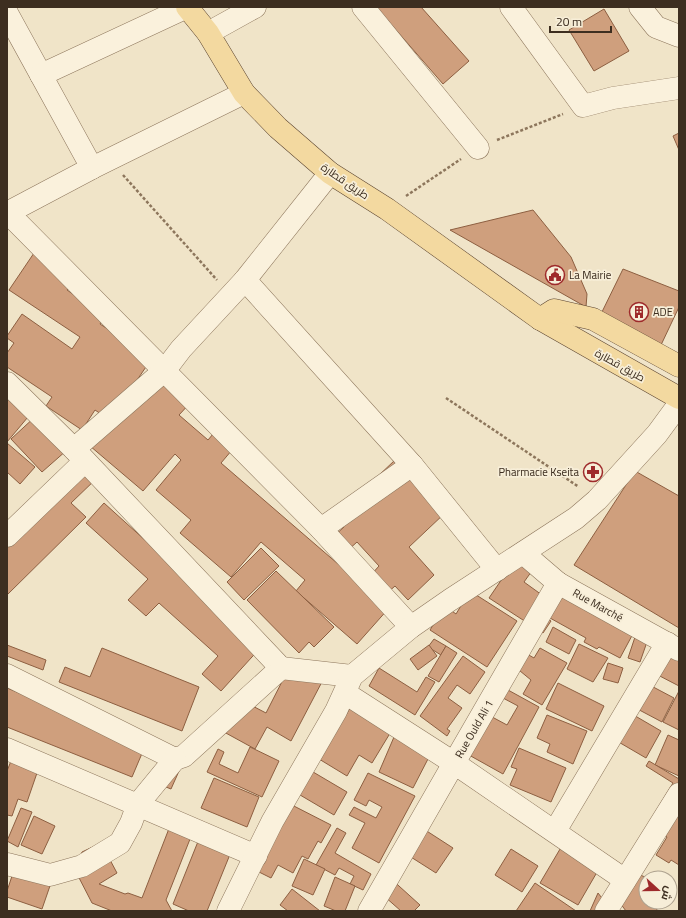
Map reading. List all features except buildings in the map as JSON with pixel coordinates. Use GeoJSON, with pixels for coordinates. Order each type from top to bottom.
{"type":"FeatureCollection","features":[{"type":"Feature","properties":{"kind":"main road","name":"طريق قطارة"},"geometry":{"type":"LineString","coordinates":[[187,7],[208,33],[244,93],[278,128],[330,173],[387,209],[540,318],[679,398]]}},
{"type":"Feature","properties":{"kind":"main road"},"geometry":{"type":"LineString","coordinates":[[540,318],[554,310],[592,319],[679,366]]}},
{"type":"Feature","properties":{"kind":"street"},"geometry":{"type":"LineString","coordinates":[[41,75],[187,7]]}},
{"type":"Feature","properties":{"kind":"street"},"geometry":{"type":"LineString","coordinates":[[208,33],[255,7]]}},
{"type":"Feature","properties":{"kind":"street"},"geometry":{"type":"LineString","coordinates":[[363,7],[478,148]]}},
{"type":"Feature","properties":{"kind":"street"},"geometry":{"type":"LineString","coordinates":[[511,7],[583,106],[613,98],[679,88]]}},
{"type":"Feature","properties":{"kind":"street"},"geometry":{"type":"LineString","coordinates":[[640,7],[656,27],[679,36]]}},
{"type":"Feature","properties":{"kind":"street"},"geometry":{"type":"LineString","coordinates":[[7,13],[41,75],[100,164]]}},
{"type":"Feature","properties":{"kind":"street"},"geometry":{"type":"LineString","coordinates":[[244,93],[100,164],[7,213],[165,370],[321,529],[411,627]]}},
{"type":"Feature","properties":{"kind":"street"},"geometry":{"type":"LineString","coordinates":[[7,536],[80,455],[165,370],[181,349],[245,280],[330,173]]}},
{"type":"Feature","properties":{"kind":"street"},"geometry":{"type":"LineString","coordinates":[[245,280],[412,465],[496,570]]}},
{"type":"Feature","properties":{"kind":"street"},"geometry":{"type":"LineString","coordinates":[[7,383],[80,455],[281,668],[348,685]]}},
{"type":"Feature","properties":{"kind":"street"},"geometry":{"type":"LineString","coordinates":[[228,911],[272,822],[348,685],[411,627],[576,518],[597,500],[657,434],[679,404]]}},
{"type":"Feature","properties":{"kind":"street"},"geometry":{"type":"LineString","coordinates":[[321,529],[412,465]]}},
{"type":"Feature","properties":{"kind":"street","name":"Rue Marché"},"geometry":{"type":"LineString","coordinates":[[523,553],[558,583],[673,647]]}},
{"type":"Feature","properties":{"kind":"street","name":"Rue Ould Ali 1"},"geometry":{"type":"LineString","coordinates":[[348,685],[454,763],[558,583]]}},
{"type":"Feature","properties":{"kind":"street"},"geometry":{"type":"LineString","coordinates":[[555,831],[673,647]]}},
{"type":"Feature","properties":{"kind":"street"},"geometry":{"type":"LineString","coordinates":[[7,864],[50,875],[82,866],[120,843],[131,823],[138,804],[175,759],[184,756],[281,668]]}},
{"type":"Feature","properties":{"kind":"street"},"geometry":{"type":"LineString","coordinates":[[7,675],[175,759]]}},
{"type":"Feature","properties":{"kind":"street"},"geometry":{"type":"LineString","coordinates":[[7,749],[256,856]]}},
{"type":"Feature","properties":{"kind":"street"},"geometry":{"type":"LineString","coordinates":[[369,911],[454,763],[625,880]]}},
{"type":"Feature","properties":{"kind":"street"},"geometry":{"type":"LineString","coordinates":[[606,911],[679,794]]}},
{"type":"Feature","properties":{"kind":"path"},"geometry":{"type":"LineString","coordinates":[[100,164],[230,296]]}},
{"type":"Feature","properties":{"kind":"path"},"geometry":{"type":"LineString","coordinates":[[446,398],[597,500]]}},
{"type":"Feature","properties":{"kind":"place","name":"La Mairie"},"geometry":{"type":"Point","coordinates":[555,275]}},
{"type":"Feature","properties":{"kind":"place","name":"ADE"},"geometry":{"type":"Point","coordinates":[639,312]}},
{"type":"Feature","properties":{"kind":"place","name":"Pharmacie Kseita"},"geometry":{"type":"Point","coordinates":[593,472]}}]}
